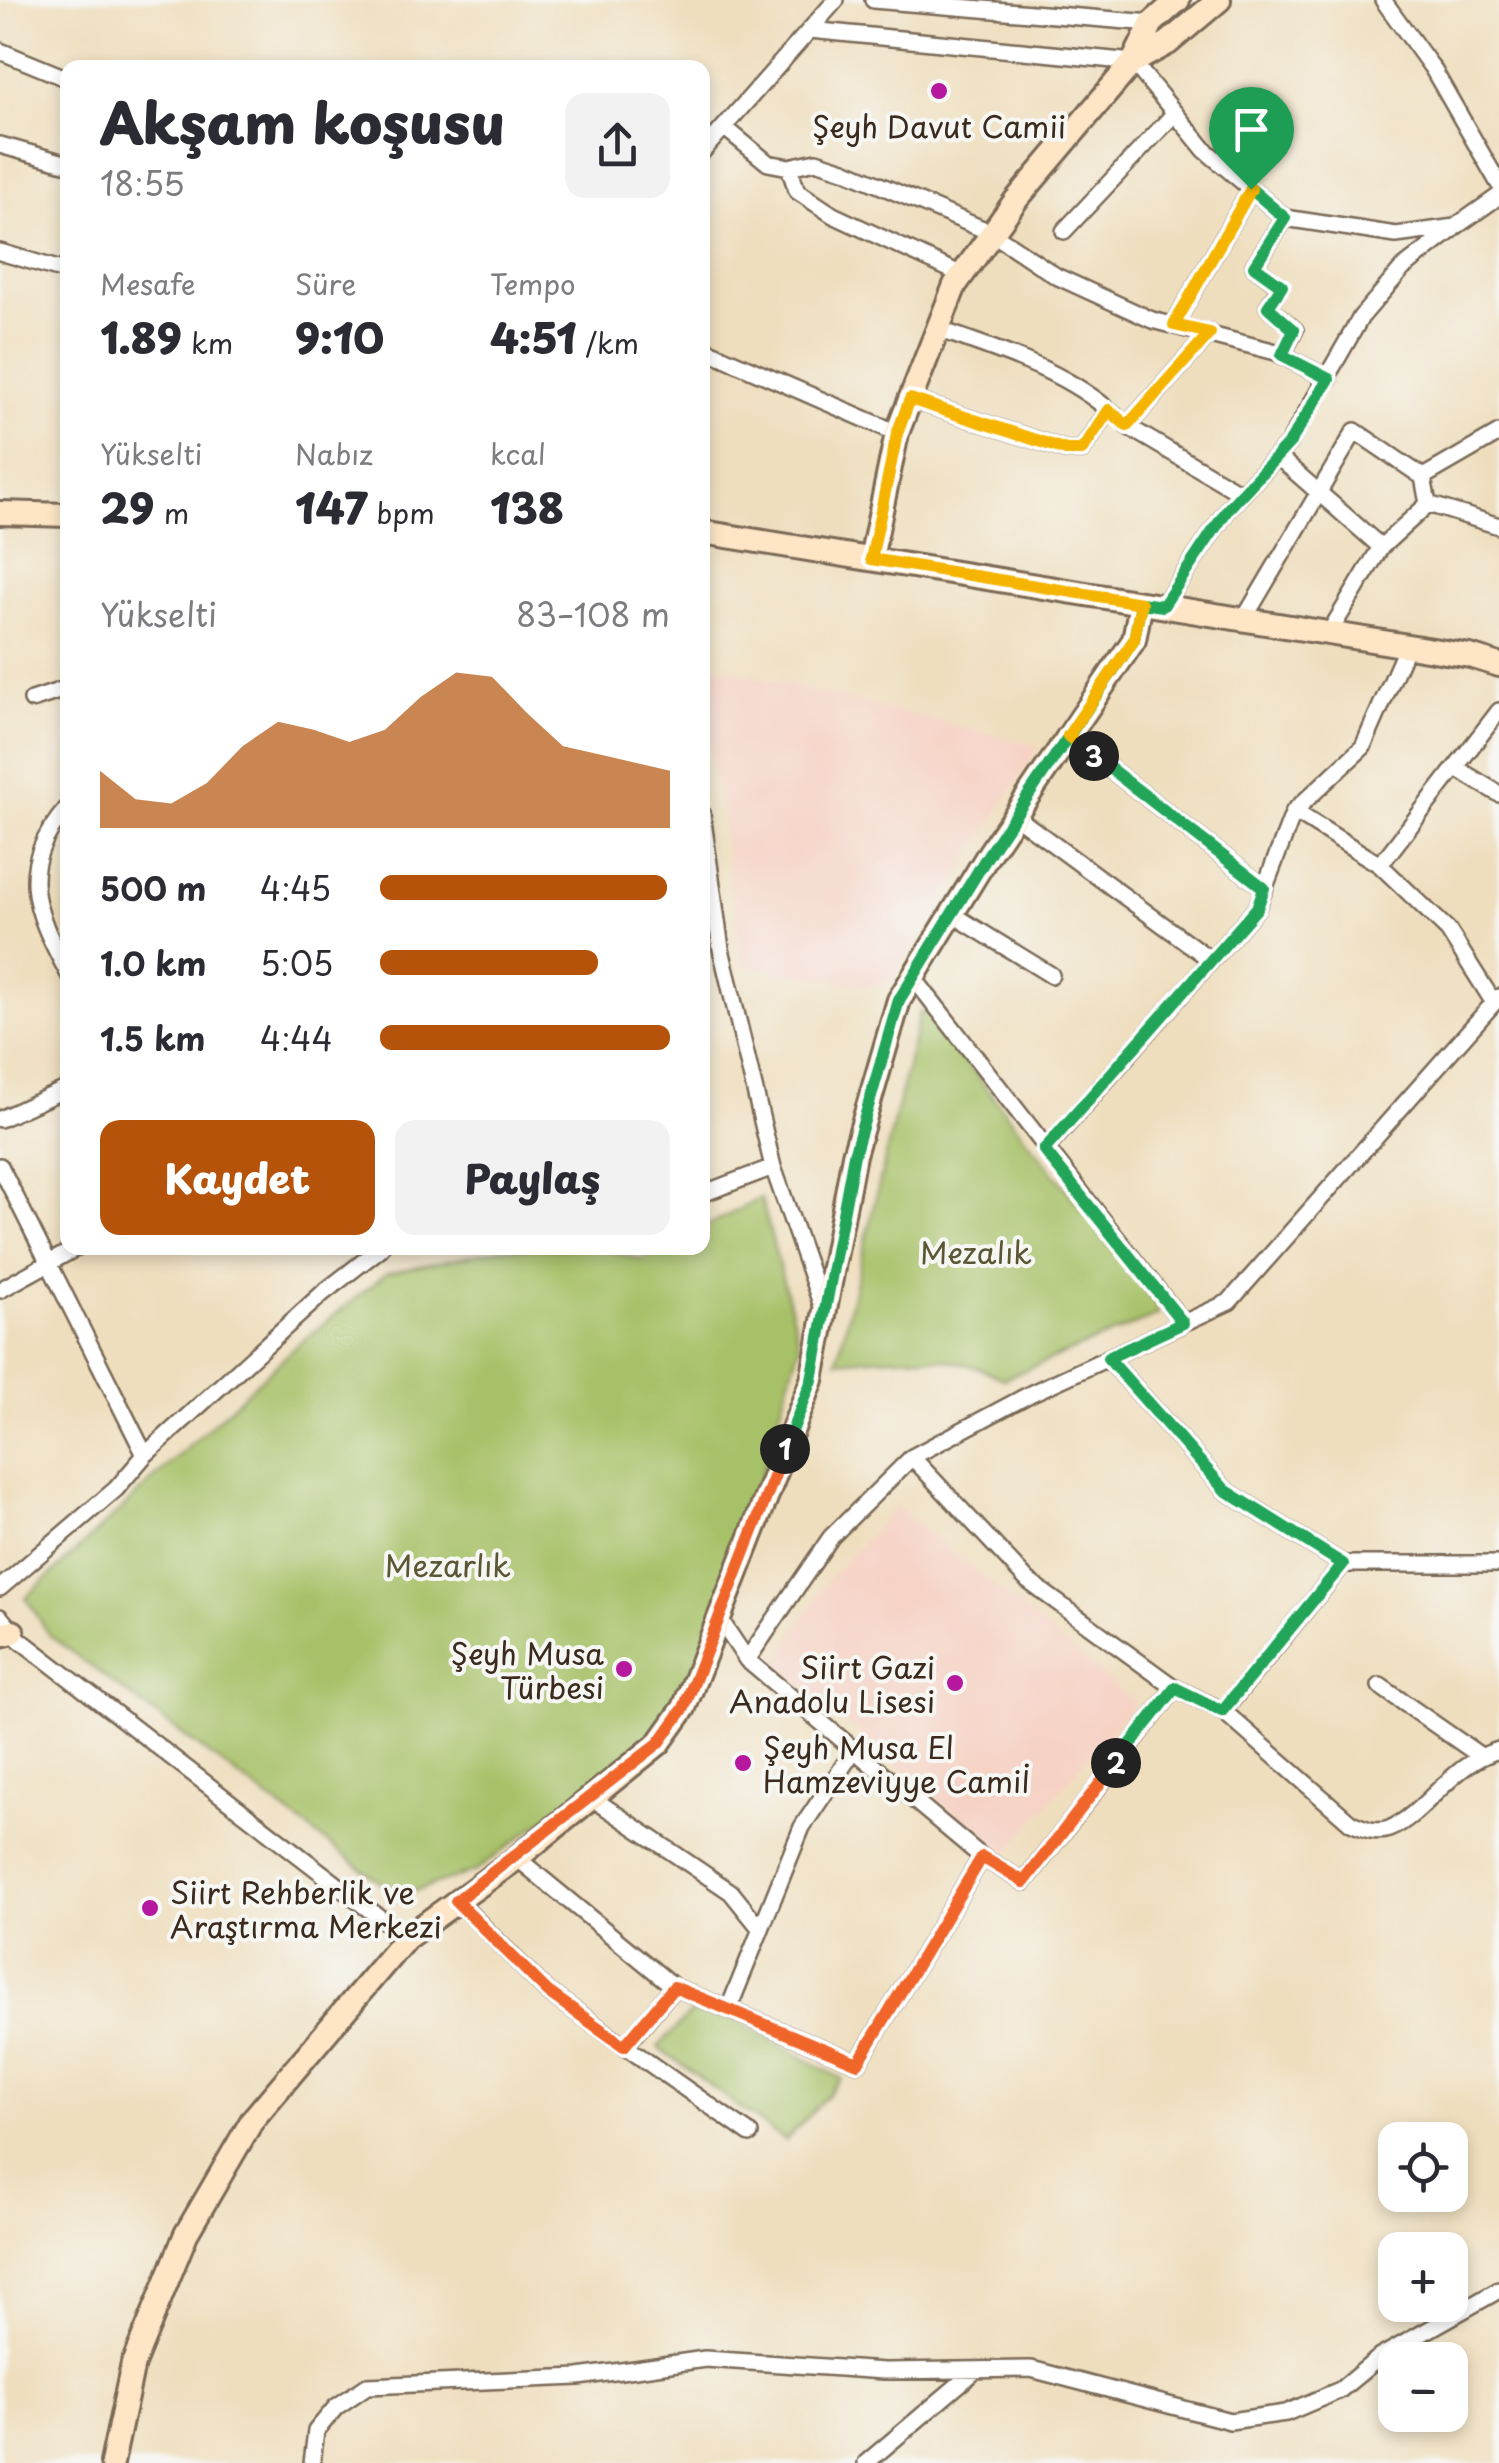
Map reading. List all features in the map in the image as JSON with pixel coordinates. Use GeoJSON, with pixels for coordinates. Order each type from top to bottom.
{"type":"FeatureCollection","features":[{"type":"Feature","properties":{"kind":"street"},"geometry":{"type":"LineString","coordinates":[[710,143],[836,0]]}},
{"type":"Feature","properties":{"kind":"street"},"geometry":{"type":"LineString","coordinates":[[873,0],[1152,23]]}},
{"type":"Feature","properties":{"kind":"street"},"geometry":{"type":"LineString","coordinates":[[871,559],[897,434],[962,274],[1133,62],[1152,23],[1178,0]]}},
{"type":"Feature","properties":{"kind":"street"},"geometry":{"type":"LineString","coordinates":[[810,30],[1133,62],[1168,43],[1218,0]]}},
{"type":"Feature","properties":{"kind":"street"},"geometry":{"type":"LineString","coordinates":[[1383,0],[1433,69],[1499,184]]}},
{"type":"Feature","properties":{"kind":"street"},"geometry":{"type":"LineString","coordinates":[[0,51],[60,77]]}},
{"type":"Feature","properties":{"kind":"street"},"geometry":{"type":"LineString","coordinates":[[1133,62],[1205,150],[1285,218],[1396,235],[1455,227]]}},
{"type":"Feature","properties":{"kind":"street"},"geometry":{"type":"LineString","coordinates":[[1064,231],[1175,113]]}},
{"type":"Feature","properties":{"kind":"street"},"geometry":{"type":"LineString","coordinates":[[724,128],[768,164],[790,167],[816,162],[844,170],[992,233],[1056,276],[1152,320],[1282,355],[1329,379]]}},
{"type":"Feature","properties":{"kind":"street"},"geometry":{"type":"LineString","coordinates":[[0,145],[60,162]]}},
{"type":"Feature","properties":{"kind":"street"},"geometry":{"type":"LineString","coordinates":[[790,167],[797,191],[833,215],[962,274]]}},
{"type":"Feature","properties":{"kind":"street"},"geometry":{"type":"LineString","coordinates":[[1174,325],[1251,189]]}},
{"type":"Feature","properties":{"kind":"street"},"geometry":{"type":"LineString","coordinates":[[112,2463],[133,2364],[186,2234],[253,2119],[406,1938],[517,1858],[659,1743],[684,1708],[812,1380],[854,1155],[899,1000],[1015,816],[1134,640],[1152,605],[1277,456],[1329,379],[1361,317],[1402,268],[1499,196]]}},
{"type":"Feature","properties":{"kind":"street"},"geometry":{"type":"LineString","coordinates":[[1282,355],[1294,330],[1268,307],[1282,286],[1254,266],[1285,218]]}},
{"type":"Feature","properties":{"kind":"street"},"geometry":{"type":"LineString","coordinates":[[0,252],[60,270]]}},
{"type":"Feature","properties":{"kind":"street"},"geometry":{"type":"LineString","coordinates":[[938,329],[1048,370],[1085,389],[1127,426],[1242,494]]}},
{"type":"Feature","properties":{"kind":"street"},"geometry":{"type":"LineString","coordinates":[[1127,426],[1210,333]]}},
{"type":"Feature","properties":{"kind":"street"},"geometry":{"type":"LineString","coordinates":[[710,352],[897,434]]}},
{"type":"Feature","properties":{"kind":"street"},"geometry":{"type":"LineString","coordinates":[[910,399],[1066,450],[1082,450],[1109,410]]}},
{"type":"Feature","properties":{"kind":"street"},"geometry":{"type":"LineString","coordinates":[[1244,619],[1355,431],[1422,477],[1428,504]]}},
{"type":"Feature","properties":{"kind":"street"},"geometry":{"type":"LineString","coordinates":[[1422,477],[1499,433]]}},
{"type":"Feature","properties":{"kind":"street"},"geometry":{"type":"LineString","coordinates":[[1277,456],[1381,546]]}},
{"type":"Feature","properties":{"kind":"street"},"geometry":{"type":"LineString","coordinates":[[1428,504],[1499,526]]}},
{"type":"Feature","properties":{"kind":"street"},"geometry":{"type":"LineString","coordinates":[[1329,633],[1381,546],[1428,504]]}},
{"type":"Feature","properties":{"kind":"street"},"geometry":{"type":"LineString","coordinates":[[0,513],[60,515]]}},
{"type":"Feature","properties":{"kind":"street"},"geometry":{"type":"LineString","coordinates":[[710,533],[1407,646],[1499,665]]}},
{"type":"Feature","properties":{"kind":"street"},"geometry":{"type":"LineString","coordinates":[[1044,1150],[1257,908],[1294,811],[1363,746],[1407,646]]}},
{"type":"Feature","properties":{"kind":"street"},"geometry":{"type":"LineString","coordinates":[[32,700],[60,691]]}},
{"type":"Feature","properties":{"kind":"street"},"geometry":{"type":"LineString","coordinates":[[1380,865],[1499,711]]}},
{"type":"Feature","properties":{"kind":"street"},"geometry":{"type":"LineString","coordinates":[[1068,736],[1264,888]]}},
{"type":"Feature","properties":{"kind":"street"},"geometry":{"type":"LineString","coordinates":[[1456,768],[1499,794]]}},
{"type":"Feature","properties":{"kind":"street"},"geometry":{"type":"LineString","coordinates":[[747,1660],[831,1537],[912,1457],[1229,1302],[1496,1000],[1448,930],[1380,865],[1294,811]]}},
{"type":"Feature","properties":{"kind":"street"},"geometry":{"type":"LineString","coordinates":[[1015,816],[1211,960]]}},
{"type":"Feature","properties":{"kind":"street"},"geometry":{"type":"LineString","coordinates":[[60,818],[38,850],[34,876],[38,916],[60,956]]}},
{"type":"Feature","properties":{"kind":"street"},"geometry":{"type":"LineString","coordinates":[[710,870],[721,948],[772,1167],[825,1314]]}},
{"type":"Feature","properties":{"kind":"street"},"geometry":{"type":"LineString","coordinates":[[952,914],[1051,976]]}},
{"type":"Feature","properties":{"kind":"street"},"geometry":{"type":"LineString","coordinates":[[913,977],[1044,1150],[1183,1323]]}},
{"type":"Feature","properties":{"kind":"street"},"geometry":{"type":"LineString","coordinates":[[0,1119],[60,1092]]}},
{"type":"Feature","properties":{"kind":"street"},"geometry":{"type":"LineString","coordinates":[[0,1166],[145,1455]]}},
{"type":"Feature","properties":{"kind":"street"},"geometry":{"type":"LineString","coordinates":[[710,1191],[772,1167]]}},
{"type":"Feature","properties":{"kind":"street"},"geometry":{"type":"LineString","coordinates":[[0,1290],[63,1255]]}},
{"type":"Feature","properties":{"kind":"street"},"geometry":{"type":"LineString","coordinates":[[0,1588],[116,1489],[145,1455],[323,1292],[373,1255]]}},
{"type":"Feature","properties":{"kind":"street"},"geometry":{"type":"LineString","coordinates":[[1108,1358],[1225,1490],[1343,1564],[1499,1564]]}},
{"type":"Feature","properties":{"kind":"street"},"geometry":{"type":"LineString","coordinates":[[912,1457],[1028,1581],[1175,1688],[1222,1711],[1351,1824],[1371,1831],[1390,1828],[1479,1756],[1499,1750]]}},
{"type":"Feature","properties":{"kind":"street"},"geometry":{"type":"LineString","coordinates":[[1222,1711],[1343,1564]]}},
{"type":"Feature","properties":{"kind":"street"},"geometry":{"type":"LineString","coordinates":[[719,1618],[747,1660],[982,1857],[1024,1882],[1175,1688]]}},
{"type":"Feature","properties":{"kind":"street"},"geometry":{"type":"LineString","coordinates":[[4,1628],[406,1938]]}},
{"type":"Feature","properties":{"kind":"street"},"geometry":{"type":"LineString","coordinates":[[1380,1686],[1479,1756]]}},
{"type":"Feature","properties":{"kind":"street"},"geometry":{"type":"LineString","coordinates":[[729,2008],[802,1827],[854,1750]]}},
{"type":"Feature","properties":{"kind":"street"},"geometry":{"type":"LineString","coordinates":[[592,1798],[731,1892],[760,1928]]}},
{"type":"Feature","properties":{"kind":"street"},"geometry":{"type":"LineString","coordinates":[[517,1858],[674,1987],[858,2063],[982,1857]]}},
{"type":"Feature","properties":{"kind":"street"},"geometry":{"type":"LineString","coordinates":[[456,1901],[548,1992],[750,2134]]}},
{"type":"Feature","properties":{"kind":"street"},"geometry":{"type":"LineString","coordinates":[[624,2046],[674,1987]]}},
{"type":"Feature","properties":{"kind":"street"},"geometry":{"type":"LineString","coordinates":[[312,2463],[316,2431],[336,2407],[367,2386],[579,2377],[705,2359],[884,2371],[1031,2369],[1230,2422],[1286,2413],[1340,2390],[1430,2326],[1499,2290]]}},
{"type":"Feature","properties":{"kind":"street"},"geometry":{"type":"LineString","coordinates":[[866,2463],[976,2370]]}},
{"type":"Feature","properties":{"kind":"shaded area"},"geometry":{"type":"Polygon","coordinates":[[[710,667],[1039,746],[892,982],[867,986],[742,965],[710,743],[710,667]]]}},
{"type":"Feature","properties":{"kind":"shaded area","name":"Siirt Gazi Anadolu Lisesi"},"geometry":{"type":"Polygon","coordinates":[[[896,1506],[1135,1702],[1005,1855],[776,1664],[828,1579],[896,1506]]]}},
{"type":"Feature","properties":{"kind":"green space","name":"Mezalık"},"geometry":{"type":"Polygon","coordinates":[[[920,1012],[928,1014],[1156,1303],[1158,1315],[1003,1379],[943,1359],[837,1361],[920,1012]]]}},
{"type":"Feature","properties":{"kind":"green space","name":"Mezarlık"},"geometry":{"type":"Polygon","coordinates":[[[761,1198],[800,1345],[719,1618],[658,1734],[476,1871],[399,1896],[50,1636],[26,1598],[294,1348],[387,1273],[471,1255],[624,1255],[641,1260],[651,1255],[710,1255],[710,1224],[761,1198]]]}},
{"type":"Feature","properties":{"kind":"green space"},"geometry":{"type":"Polygon","coordinates":[[[717,2010],[842,2079],[785,2141],[658,2047],[692,2012],[717,2010]]]}},
{"type":"Feature","properties":{"kind":"place","name":"Şeyh Davut Camii"},"geometry":{"type":"Point","coordinates":[939,91]}},
{"type":"Feature","properties":{"kind":"place","name":"Şeyh Musa Türbesi"},"geometry":{"type":"Point","coordinates":[624,1669]}},
{"type":"Feature","properties":{"kind":"place","name":"Siirt Gazi Anadolu Lisesi"},"geometry":{"type":"Point","coordinates":[955,1683]}},
{"type":"Feature","properties":{"kind":"place","name":"Şeyh Musa El Hamzeviyye Camiİ"},"geometry":{"type":"Point","coordinates":[743,1763]}},
{"type":"Feature","properties":{"kind":"place","name":"Siirt Rehberlik ve Araştırma Merkezi"},"geometry":{"type":"Point","coordinates":[150,1908]}},
{"type":"Feature","properties":{"kind":"route"},"geometry":{"type":"LineString","coordinates":[[1251,189],[1174,325],[1210,333],[1127,426],[1109,410],[1082,450],[1066,450],[910,399],[897,434],[871,559],[1141,603],[1134,640],[1068,736],[1264,888],[1257,908],[1044,1150],[1183,1323],[1108,1358],[1225,1490],[1343,1564],[1222,1711],[1175,1688],[1024,1882],[982,1857],[858,2063],[674,1987],[624,2046],[548,1992],[456,1901],[517,1858],[659,1743],[684,1708],[812,1380],[854,1155],[899,1000],[990,852],[1068,736],[1134,640],[1141,603],[1163,606],[1228,509],[1290,442],[1329,379],[1282,355],[1294,338],[1294,330],[1268,307],[1282,286],[1254,266],[1285,218],[1251,189]]}}]}
